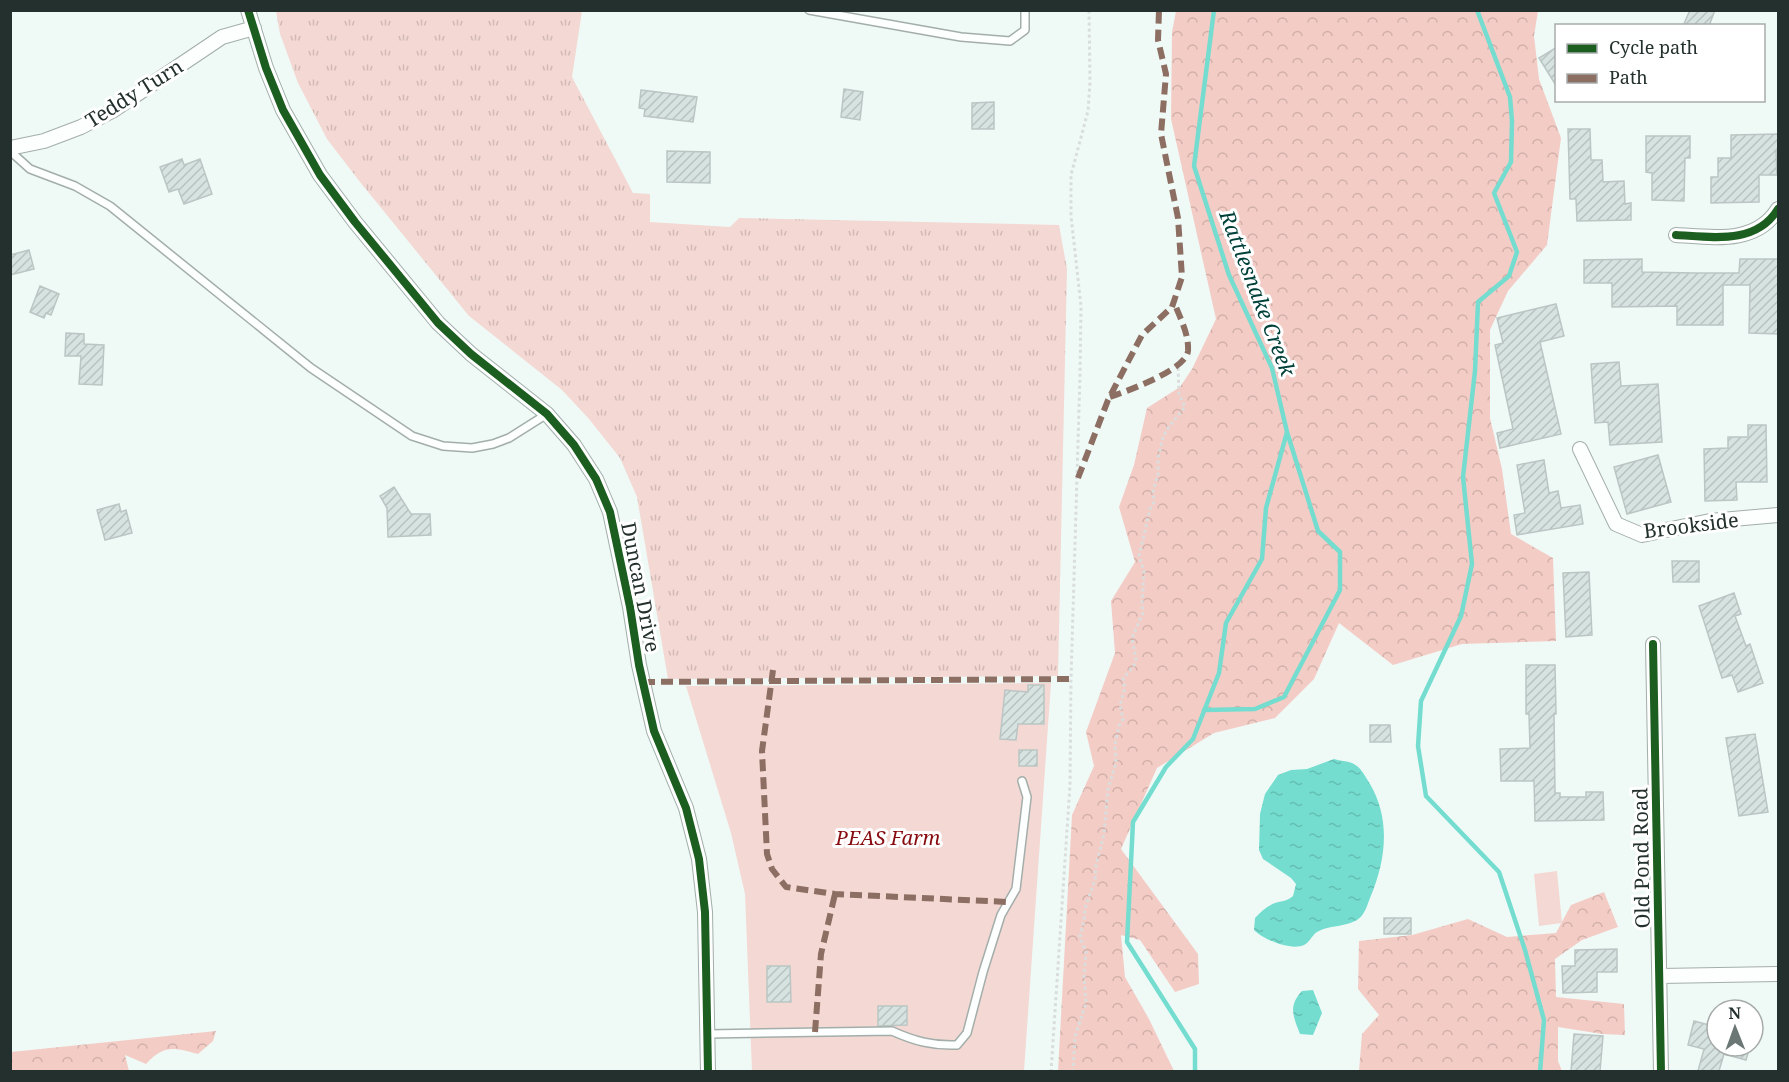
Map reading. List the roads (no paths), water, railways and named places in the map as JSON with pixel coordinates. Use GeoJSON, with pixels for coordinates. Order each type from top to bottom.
{"type":"FeatureCollection","features":[{"type":"Feature","properties":{"kind":"street","name":"Duncan Drive"},"geometry":{"type":"LineString","coordinates":[[248,10],[266,68],[283,110],[320,175],[334,194],[438,323],[471,354],[547,414],[574,445],[596,479],[610,512],[654,731],[686,808],[699,860],[705,912],[708,1071]]}},
{"type":"Feature","properties":{"kind":"street","name":"Teddy Turn"},"geometry":{"type":"LineString","coordinates":[[10,149],[44,141],[81,127],[112,111],[222,37],[254,28]]}},
{"type":"Feature","properties":{"kind":"street"},"geometry":{"type":"LineString","coordinates":[[1676,235],[1728,237],[1744,235],[1762,227],[1778,212]]}},
{"type":"Feature","properties":{"kind":"street","name":"Brookside"},"geometry":{"type":"LineString","coordinates":[[1580,449],[1616,524],[1641,535],[1710,521],[1779,515]]}},
{"type":"Feature","properties":{"kind":"street","name":"Old Pond Road"},"geometry":{"type":"LineString","coordinates":[[1653,644],[1661,1071]]}},
{"type":"Feature","properties":{"kind":"street"},"geometry":{"type":"LineString","coordinates":[[1660,976],[1779,974]]}},
{"type":"Feature","properties":{"kind":"lane"},"geometry":{"type":"LineString","coordinates":[[809,10],[961,37],[1010,41],[1025,30],[1025,10]]}},
{"type":"Feature","properties":{"kind":"lane"},"geometry":{"type":"LineString","coordinates":[[10,149],[30,168],[75,186],[110,206],[311,368],[412,436],[443,446],[472,448],[509,438],[547,414]]}},
{"type":"Feature","properties":{"kind":"lane"},"geometry":{"type":"LineString","coordinates":[[708,1034],[892,1031],[912,1041],[937,1046],[957,1045],[967,1033],[982,972],[1001,915],[1016,890],[1027,797],[1022,781]]}},
{"type":"Feature","properties":{"kind":"water"},"geometry":{"type":"Polygon","coordinates":[[[1334,759],[1350,762],[1358,767],[1377,798],[1384,840],[1380,869],[1365,911],[1354,922],[1317,932],[1304,945],[1292,947],[1278,944],[1254,930],[1255,918],[1269,906],[1293,896],[1296,884],[1263,859],[1259,850],[1260,814],[1265,794],[1278,775],[1291,770],[1307,769],[1334,759]]]}},
{"type":"Feature","properties":{"kind":"water"},"geometry":{"type":"Polygon","coordinates":[[[1313,990],[1322,1013],[1313,1035],[1300,1034],[1293,1006],[1302,991],[1313,990]]]}},
{"type":"Feature","properties":{"kind":"waterway","name":"Rattlesnake Creek"},"geometry":{"type":"LineString","coordinates":[[1195,1072],[1195,1049],[1127,942],[1133,822],[1166,767],[1193,739],[1219,673],[1226,623],[1262,559],[1266,508],[1287,432],[1272,368],[1229,275],[1194,166],[1214,10]]}},
{"type":"Feature","properties":{"kind":"waterway"},"geometry":{"type":"LineString","coordinates":[[1477,10],[1510,97],[1511,162],[1494,193],[1517,252],[1509,276],[1478,302],[1475,371],[1463,477],[1472,564],[1461,616],[1421,701],[1418,746],[1426,796],[1499,872],[1525,950],[1544,1020],[1540,1072]]}},
{"type":"Feature","properties":{"kind":"waterway"},"geometry":{"type":"LineString","coordinates":[[1204,710],[1255,709],[1284,697],[1340,590],[1340,552],[1318,531],[1287,432]]}},
{"type":"Feature","properties":{"kind":"park label","name":"PEAS Farm"},"geometry":{"type":"Point","coordinates":[888,837]}}]}
